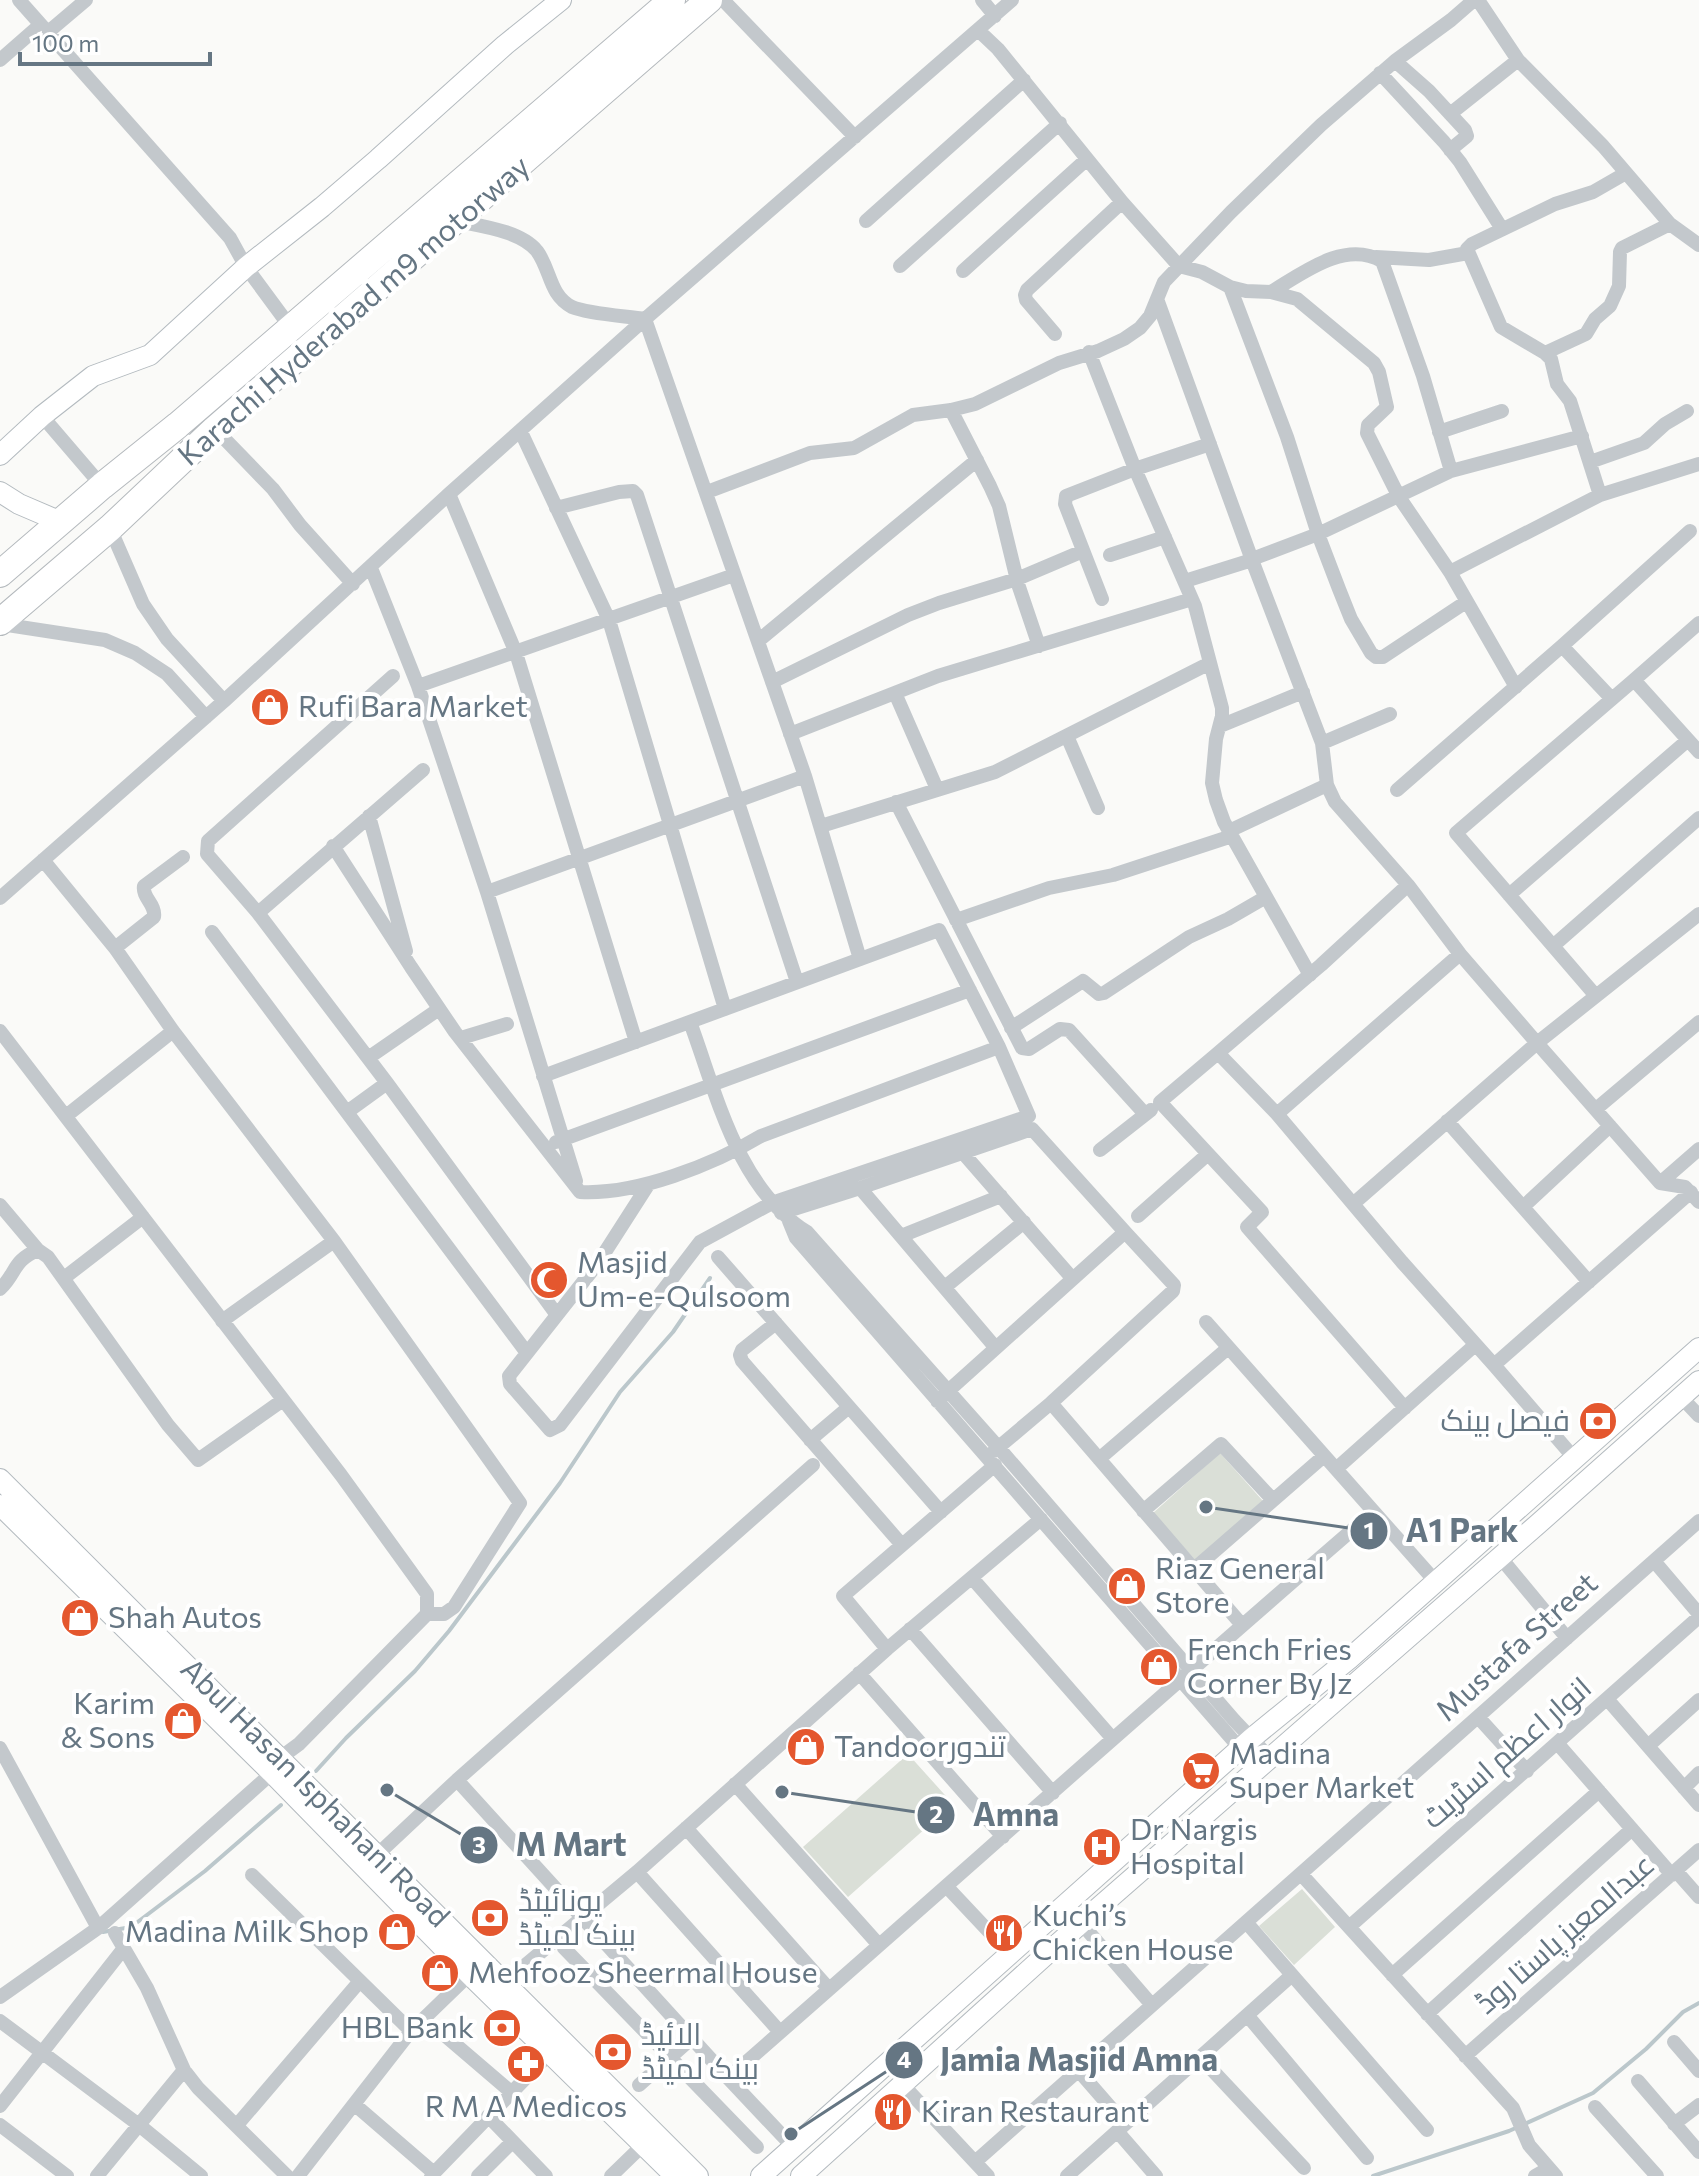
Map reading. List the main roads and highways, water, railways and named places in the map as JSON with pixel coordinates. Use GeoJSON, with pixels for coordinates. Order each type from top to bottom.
{"type":"FeatureCollection","features":[{"type":"Feature","properties":{"kind":"highway"},"geometry":{"type":"LineString","coordinates":[[0,574],[672,0]]}},
{"type":"Feature","properties":{"kind":"highway","name":"Karachi Hyderabad m9 motorway"},"geometry":{"type":"LineString","coordinates":[[0,623],[110,528],[215,429],[709,0]]}},
{"type":"Feature","properties":{"kind":"waterway"},"geometry":{"type":"LineString","coordinates":[[316,1771],[415,1671],[449,1631],[560,1483],[620,1392],[673,1332],[710,1278]]}},
{"type":"Feature","properties":{"kind":"waterway"},"geometry":{"type":"LineString","coordinates":[[103,1932],[131,1927],[205,1871],[281,1805]]}},
{"type":"Feature","properties":{"kind":"waterway"},"geometry":{"type":"LineString","coordinates":[[1373,2176],[1509,2131],[1593,2093],[1646,2049],[1683,2012],[1699,2003]]}},
{"type":"Feature","properties":{"kind":"place","name":"Rufi Bara Market"},"geometry":{"type":"Point","coordinates":[270,707]}},
{"type":"Feature","properties":{"kind":"place","name":"Masjid Um-e-Qulsoom"},"geometry":{"type":"Point","coordinates":[549,1280]}},
{"type":"Feature","properties":{"kind":"place","name":"فیصل بینک"},"geometry":{"type":"Point","coordinates":[1598,1421]}},
{"type":"Feature","properties":{"kind":"place","name":"A1 Park"},"geometry":{"type":"Point","coordinates":[1206,1507]}},
{"type":"Feature","properties":{"kind":"place","name":"Riaz General Store"},"geometry":{"type":"Point","coordinates":[1127,1586]}},
{"type":"Feature","properties":{"kind":"place","name":"Shah Autos"},"geometry":{"type":"Point","coordinates":[80,1618]}},
{"type":"Feature","properties":{"kind":"place","name":"French Fries Corner By Jz"},"geometry":{"type":"Point","coordinates":[1159,1667]}},
{"type":"Feature","properties":{"kind":"place","name":"Karim & Sons"},"geometry":{"type":"Point","coordinates":[183,1721]}},
{"type":"Feature","properties":{"kind":"place","name":"Tandoorتندور"},"geometry":{"type":"Point","coordinates":[806,1747]}},
{"type":"Feature","properties":{"kind":"place","name":"Madina Super Market"},"geometry":{"type":"Point","coordinates":[1201,1771]}},
{"type":"Feature","properties":{"kind":"place","name":"M Mart"},"geometry":{"type":"Point","coordinates":[387,1790]}},
{"type":"Feature","properties":{"kind":"place","name":"Amna"},"geometry":{"type":"Point","coordinates":[782,1792]}},
{"type":"Feature","properties":{"kind":"place","name":"Dr Nargis Hospital"},"geometry":{"type":"Point","coordinates":[1102,1847]}},
{"type":"Feature","properties":{"kind":"place","name":"یونائیٹڈ بینک لمیٹڈ"},"geometry":{"type":"Point","coordinates":[490,1918]}},
{"type":"Feature","properties":{"kind":"place","name":"Madina Milk Shop"},"geometry":{"type":"Point","coordinates":[397,1932]}},
{"type":"Feature","properties":{"kind":"place","name":"Kuchi’s Chicken House"},"geometry":{"type":"Point","coordinates":[1004,1933]}},
{"type":"Feature","properties":{"kind":"place","name":"Mehfooz Sheermal House"},"geometry":{"type":"Point","coordinates":[440,1973]}},
{"type":"Feature","properties":{"kind":"place","name":"HBL Bank"},"geometry":{"type":"Point","coordinates":[502,2028]}},
{"type":"Feature","properties":{"kind":"place","name":"الائیڈ بینک لمیٹڈ"},"geometry":{"type":"Point","coordinates":[613,2052]}},
{"type":"Feature","properties":{"kind":"place","name":"R M A Medicos"},"geometry":{"type":"Point","coordinates":[526,2064]}},
{"type":"Feature","properties":{"kind":"place","name":"Kiran Restaurant"},"geometry":{"type":"Point","coordinates":[893,2112]}},
{"type":"Feature","properties":{"kind":"place","name":"Jamia Masjid Amna"},"geometry":{"type":"Point","coordinates":[791,2134]}}]}
